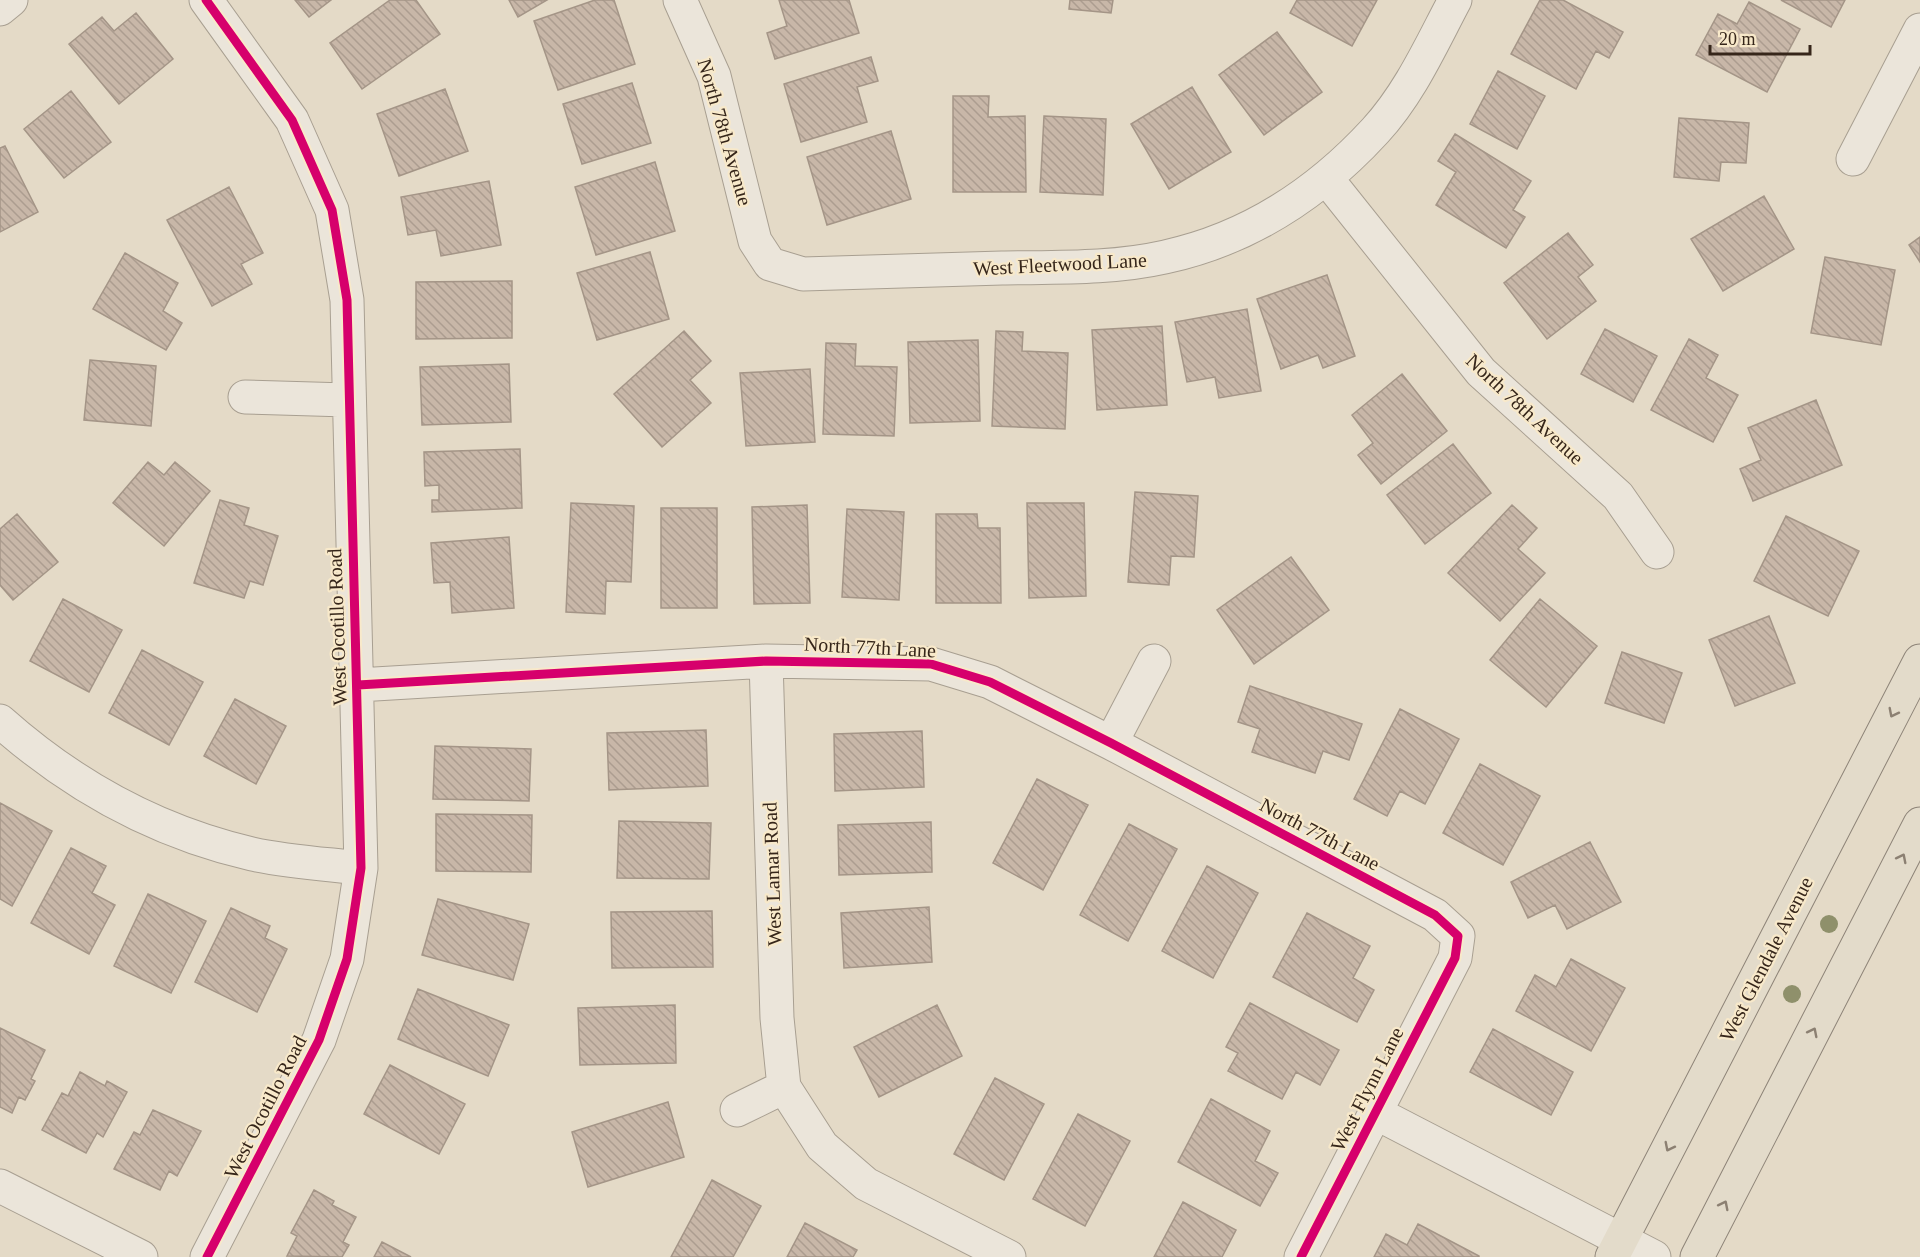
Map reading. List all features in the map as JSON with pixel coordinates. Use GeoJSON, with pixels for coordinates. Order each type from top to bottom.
{"type":"FeatureCollection","features":[{"type":"Feature","properties":{"kind":"main road","name":"West Glendale Avenue"},"geometry":{"type":"LineString","coordinates":[[1617,1248],[1920,661]]}},
{"type":"Feature","properties":{"kind":"main road"},"geometry":{"type":"LineString","coordinates":[[1697,1257],[1920,824]]}},
{"type":"Feature","properties":{"kind":"street"},"geometry":{"type":"LineString","coordinates":[[0,9],[11,0]]}},
{"type":"Feature","properties":{"kind":"street","name":"West Ocotillo Road"},"geometry":{"type":"LineString","coordinates":[[206,0],[292,120],[332,210],[347,300],[361,868],[346,959],[319,1040],[207,1257]]}},
{"type":"Feature","properties":{"kind":"street","name":"North 78th Avenue"},"geometry":{"type":"LineString","coordinates":[[680,0],[714,76],[755,241],[770,264]]}},
{"type":"Feature","properties":{"kind":"street","name":"West Fleetwood Lane"},"geometry":{"type":"LineString","coordinates":[[770,264],[803,274],[1104,266],[1164,257],[1224,240],[1266,219],[1327,179],[1376,130],[1409,86],[1455,0]]}},
{"type":"Feature","properties":{"kind":"street"},"geometry":{"type":"LineString","coordinates":[[1853,159],[1920,30]]}},
{"type":"Feature","properties":{"kind":"street","name":"North 78th Avenue"},"geometry":{"type":"LineString","coordinates":[[1327,179],[1481,372],[1618,496],[1657,552]]}},
{"type":"Feature","properties":{"kind":"street"},"geometry":{"type":"LineString","coordinates":[[245,397],[348,400]]}},
{"type":"Feature","properties":{"kind":"street","name":"North 77th Lane"},"geometry":{"type":"LineString","coordinates":[[358,685],[766,661],[931,664],[990,682],[1111,743],[1435,915],[1458,936]]}},
{"type":"Feature","properties":{"kind":"street","name":"West Lamar Road"},"geometry":{"type":"LineString","coordinates":[[766,661],[777,1018],[784,1087],[822,1146],[866,1184],[1009,1257]]}},
{"type":"Feature","properties":{"kind":"street"},"geometry":{"type":"LineString","coordinates":[[1111,743],[1154,661]]}},
{"type":"Feature","properties":{"kind":"street"},"geometry":{"type":"LineString","coordinates":[[0,721],[94,793],[175,831],[253,854],[361,868]]}},
{"type":"Feature","properties":{"kind":"street","name":"West Flynn Lane"},"geometry":{"type":"LineString","coordinates":[[1301,1257],[1455,958],[1458,936]]}},
{"type":"Feature","properties":{"kind":"street"},"geometry":{"type":"LineString","coordinates":[[737,1110],[784,1087]]}},
{"type":"Feature","properties":{"kind":"street"},"geometry":{"type":"LineString","coordinates":[[1376,1113],[1617,1248],[1654,1257]]}},
{"type":"Feature","properties":{"kind":"street"},"geometry":{"type":"LineString","coordinates":[[0,1186],[141,1257]]}},
{"type":"Feature","properties":{"kind":"building"},"geometry":{"type":"Polygon","coordinates":[[[295,0],[331,0],[309,17],[295,0]]]}},
{"type":"Feature","properties":{"kind":"building"},"geometry":{"type":"Polygon","coordinates":[[[390,0],[416,0],[440,34],[362,89],[330,43],[390,0]]]}},
{"type":"Feature","properties":{"kind":"building"},"geometry":{"type":"Polygon","coordinates":[[[509,0],[547,0],[518,17],[509,0]]]}},
{"type":"Feature","properties":{"kind":"building"},"geometry":{"type":"Polygon","coordinates":[[[595,0],[614,0],[635,64],[558,90],[534,21],[595,0]]]}},
{"type":"Feature","properties":{"kind":"building"},"geometry":{"type":"Polygon","coordinates":[[[779,0],[849,0],[859,33],[775,59],[767,33],[787,26],[779,0]]]}},
{"type":"Feature","properties":{"kind":"building"},"geometry":{"type":"Polygon","coordinates":[[[1070,0],[1113,0],[1111,13],[1069,9],[1070,0]]]}},
{"type":"Feature","properties":{"kind":"building"},"geometry":{"type":"Polygon","coordinates":[[[1297,0],[1377,0],[1352,46],[1290,13],[1297,0]]]}},
{"type":"Feature","properties":{"kind":"building"},"geometry":{"type":"Polygon","coordinates":[[[1540,0],[1563,0],[1623,32],[1609,58],[1596,51],[1576,89],[1511,54],[1540,0]]]}},
{"type":"Feature","properties":{"kind":"building"},"geometry":{"type":"Polygon","coordinates":[[[1781,0],[1845,0],[1831,27],[1781,0]]]}},
{"type":"Feature","properties":{"kind":"building"},"geometry":{"type":"Polygon","coordinates":[[[1749,2],[1800,29],[1767,92],[1696,55],[1718,14],[1737,24],[1749,2]]]}},
{"type":"Feature","properties":{"kind":"building"},"geometry":{"type":"Polygon","coordinates":[[[136,13],[173,59],[119,104],[69,44],[102,17],[114,31],[136,13]]]}},
{"type":"Feature","properties":{"kind":"building"},"geometry":{"type":"Polygon","coordinates":[[[1277,32],[1322,92],[1264,135],[1219,75],[1277,32]]]}},
{"type":"Feature","properties":{"kind":"building"},"geometry":{"type":"Polygon","coordinates":[[[871,57],[878,81],[857,87],[867,122],[801,142],[784,84],[871,57]]]}},
{"type":"Feature","properties":{"kind":"building"},"geometry":{"type":"Polygon","coordinates":[[[1498,71],[1545,96],[1517,149],[1470,124],[1498,71]]]}},
{"type":"Feature","properties":{"kind":"building"},"geometry":{"type":"Polygon","coordinates":[[[632,83],[651,143],[582,164],[563,104],[632,83]]]}},
{"type":"Feature","properties":{"kind":"building"},"geometry":{"type":"Polygon","coordinates":[[[1192,87],[1231,152],[1169,189],[1131,124],[1192,87]]]}},
{"type":"Feature","properties":{"kind":"building"},"geometry":{"type":"Polygon","coordinates":[[[445,89],[468,151],[399,176],[377,114],[445,89]]]}},
{"type":"Feature","properties":{"kind":"building"},"geometry":{"type":"Polygon","coordinates":[[[71,91],[111,142],[64,178],[24,129],[71,91]]]}},
{"type":"Feature","properties":{"kind":"building"},"geometry":{"type":"Polygon","coordinates":[[[953,96],[989,96],[988,117],[1025,116],[1026,192],[953,192],[953,96]]]}},
{"type":"Feature","properties":{"kind":"building"},"geometry":{"type":"Polygon","coordinates":[[[1044,116],[1106,119],[1103,195],[1040,192],[1044,116]]]}},
{"type":"Feature","properties":{"kind":"building"},"geometry":{"type":"Polygon","coordinates":[[[1679,118],[1749,123],[1746,163],[1721,162],[1719,181],[1674,177],[1679,118]]]}},
{"type":"Feature","properties":{"kind":"building"},"geometry":{"type":"Polygon","coordinates":[[[891,131],[911,199],[827,225],[807,157],[891,131]]]}},
{"type":"Feature","properties":{"kind":"building"},"geometry":{"type":"Polygon","coordinates":[[[1455,134],[1531,181],[1513,210],[1525,217],[1506,248],[1436,205],[1456,172],[1438,161],[1455,134]]]}},
{"type":"Feature","properties":{"kind":"building"},"geometry":{"type":"Polygon","coordinates":[[[5,146],[38,212],[0,232],[0,148],[5,146]]]}},
{"type":"Feature","properties":{"kind":"building"},"geometry":{"type":"Polygon","coordinates":[[[655,162],[675,231],[596,255],[575,187],[655,162]]]}},
{"type":"Feature","properties":{"kind":"building"},"geometry":{"type":"Polygon","coordinates":[[[489,181],[501,245],[441,256],[436,230],[408,235],[401,197],[489,181]]]}},
{"type":"Feature","properties":{"kind":"building"},"geometry":{"type":"Polygon","coordinates":[[[229,187],[263,253],[241,264],[252,284],[212,306],[167,220],[229,187]]]}},
{"type":"Feature","properties":{"kind":"building"},"geometry":{"type":"Polygon","coordinates":[[[1764,196],[1794,249],[1723,291],[1691,239],[1764,196]]]}},
{"type":"Feature","properties":{"kind":"building"},"geometry":{"type":"Polygon","coordinates":[[[1568,233],[1593,265],[1578,277],[1596,301],[1547,339],[1504,283],[1568,233]]]}},
{"type":"Feature","properties":{"kind":"building"},"geometry":{"type":"Polygon","coordinates":[[[1920,237],[1920,262],[1909,245],[1920,237]]]}},
{"type":"Feature","properties":{"kind":"building"},"geometry":{"type":"Polygon","coordinates":[[[650,252],[669,319],[597,340],[577,273],[650,252]]]}},
{"type":"Feature","properties":{"kind":"building"},"geometry":{"type":"Polygon","coordinates":[[[125,253],[178,283],[163,311],[182,323],[166,350],[93,309],[125,253]]]}},
{"type":"Feature","properties":{"kind":"building"},"geometry":{"type":"Polygon","coordinates":[[[1825,257],[1895,270],[1881,345],[1811,333],[1825,257]]]}},
{"type":"Feature","properties":{"kind":"building"},"geometry":{"type":"Polygon","coordinates":[[[1327,275],[1355,356],[1323,368],[1318,355],[1281,369],[1257,299],[1327,275]]]}},
{"type":"Feature","properties":{"kind":"building"},"geometry":{"type":"Polygon","coordinates":[[[512,281],[512,338],[416,339],[416,282],[512,281]]]}},
{"type":"Feature","properties":{"kind":"building"},"geometry":{"type":"Polygon","coordinates":[[[1247,309],[1261,391],[1219,398],[1215,377],[1187,382],[1175,322],[1247,309]]]}},
{"type":"Feature","properties":{"kind":"building"},"geometry":{"type":"Polygon","coordinates":[[[1162,326],[1167,405],[1097,410],[1092,330],[1162,326]]]}},
{"type":"Feature","properties":{"kind":"building"},"geometry":{"type":"Polygon","coordinates":[[[1605,329],[1657,356],[1633,402],[1581,374],[1605,329]]]}},
{"type":"Feature","properties":{"kind":"building"},"geometry":{"type":"Polygon","coordinates":[[[684,331],[711,361],[690,380],[711,403],[662,447],[614,394],[684,331]]]}},
{"type":"Feature","properties":{"kind":"building"},"geometry":{"type":"Polygon","coordinates":[[[996,331],[1023,332],[1022,351],[1068,353],[1065,429],[992,426],[996,331]]]}},
{"type":"Feature","properties":{"kind":"building"},"geometry":{"type":"Polygon","coordinates":[[[1689,339],[1718,355],[1706,378],[1738,395],[1713,442],[1651,410],[1689,339]]]}},
{"type":"Feature","properties":{"kind":"building"},"geometry":{"type":"Polygon","coordinates":[[[978,340],[980,421],[910,423],[908,342],[978,340]]]}},
{"type":"Feature","properties":{"kind":"building"},"geometry":{"type":"Polygon","coordinates":[[[826,343],[856,344],[855,366],[897,367],[894,436],[823,434],[826,343]]]}},
{"type":"Feature","properties":{"kind":"building"},"geometry":{"type":"Polygon","coordinates":[[[90,360],[156,366],[151,426],[84,420],[90,360]]]}},
{"type":"Feature","properties":{"kind":"building"},"geometry":{"type":"Polygon","coordinates":[[[509,364],[511,422],[422,425],[420,367],[509,364]]]}},
{"type":"Feature","properties":{"kind":"building"},"geometry":{"type":"Polygon","coordinates":[[[810,369],[815,442],[746,446],[740,373],[810,369]]]}},
{"type":"Feature","properties":{"kind":"building"},"geometry":{"type":"Polygon","coordinates":[[[1402,374],[1447,431],[1381,484],[1358,455],[1373,443],[1352,415],[1402,374]]]}},
{"type":"Feature","properties":{"kind":"building"},"geometry":{"type":"Polygon","coordinates":[[[1816,400],[1842,465],[1753,501],[1740,469],[1761,460],[1748,428],[1816,400]]]}},
{"type":"Feature","properties":{"kind":"building"},"geometry":{"type":"Polygon","coordinates":[[[1453,444],[1491,493],[1425,544],[1387,495],[1453,444]]]}},
{"type":"Feature","properties":{"kind":"building"},"geometry":{"type":"Polygon","coordinates":[[[520,449],[522,508],[432,512],[432,500],[439,500],[439,485],[425,486],[424,452],[520,449]]]}},
{"type":"Feature","properties":{"kind":"building"},"geometry":{"type":"Polygon","coordinates":[[[148,462],[164,475],[175,462],[210,491],[164,546],[113,503],[148,462]]]}},
{"type":"Feature","properties":{"kind":"building"},"geometry":{"type":"Polygon","coordinates":[[[1135,492],[1198,496],[1194,557],[1171,556],[1169,585],[1128,582],[1135,492]]]}},
{"type":"Feature","properties":{"kind":"building"},"geometry":{"type":"Polygon","coordinates":[[[220,500],[249,508],[244,525],[278,536],[263,585],[250,581],[244,598],[194,583],[220,500]]]}},
{"type":"Feature","properties":{"kind":"building"},"geometry":{"type":"Polygon","coordinates":[[[571,503],[634,506],[631,582],[606,581],[605,614],[566,612],[571,503]]]}},
{"type":"Feature","properties":{"kind":"building"},"geometry":{"type":"Polygon","coordinates":[[[1027,503],[1084,503],[1086,596],[1029,598],[1027,503]]]}},
{"type":"Feature","properties":{"kind":"building"},"geometry":{"type":"Polygon","coordinates":[[[807,505],[810,603],[754,604],[752,507],[807,505]]]}},
{"type":"Feature","properties":{"kind":"building"},"geometry":{"type":"Polygon","coordinates":[[[1512,505],[1537,528],[1518,549],[1545,573],[1500,621],[1448,573],[1512,505]]]}},
{"type":"Feature","properties":{"kind":"building"},"geometry":{"type":"Polygon","coordinates":[[[661,508],[717,508],[717,608],[661,608],[661,508]]]}},
{"type":"Feature","properties":{"kind":"building"},"geometry":{"type":"Polygon","coordinates":[[[847,509],[904,512],[899,600],[842,597],[847,509]]]}},
{"type":"Feature","properties":{"kind":"building"},"geometry":{"type":"Polygon","coordinates":[[[17,514],[58,562],[13,600],[0,585],[0,529],[17,514]]]}},
{"type":"Feature","properties":{"kind":"building"},"geometry":{"type":"Polygon","coordinates":[[[936,514],[977,514],[978,528],[1000,528],[1001,603],[936,603],[936,514]]]}},
{"type":"Feature","properties":{"kind":"building"},"geometry":{"type":"Polygon","coordinates":[[[1786,516],[1859,551],[1828,616],[1754,581],[1786,516]]]}},
{"type":"Feature","properties":{"kind":"building"},"geometry":{"type":"Polygon","coordinates":[[[509,537],[514,608],[452,613],[450,582],[434,583],[431,543],[509,537]]]}},
{"type":"Feature","properties":{"kind":"building"},"geometry":{"type":"Polygon","coordinates":[[[1291,557],[1329,610],[1254,664],[1217,610],[1291,557]]]}},
{"type":"Feature","properties":{"kind":"building"},"geometry":{"type":"Polygon","coordinates":[[[63,599],[122,630],[89,692],[30,661],[63,599]]]}},
{"type":"Feature","properties":{"kind":"building"},"geometry":{"type":"Polygon","coordinates":[[[1540,599],[1597,646],[1546,707],[1490,660],[1540,599]]]}},
{"type":"Feature","properties":{"kind":"building"},"geometry":{"type":"Polygon","coordinates":[[[1769,616],[1795,683],[1735,706],[1709,640],[1769,616]]]}},
{"type":"Feature","properties":{"kind":"building"},"geometry":{"type":"Polygon","coordinates":[[[142,650],[203,682],[169,745],[109,713],[142,650]]]}},
{"type":"Feature","properties":{"kind":"building"},"geometry":{"type":"Polygon","coordinates":[[[1622,652],[1682,673],[1664,723],[1605,703],[1622,652]]]}},
{"type":"Feature","properties":{"kind":"building"},"geometry":{"type":"Polygon","coordinates":[[[1250,686],[1362,724],[1349,760],[1323,751],[1315,773],[1252,752],[1260,729],[1238,722],[1250,686]]]}},
{"type":"Feature","properties":{"kind":"building"},"geometry":{"type":"Polygon","coordinates":[[[235,699],[286,726],[256,784],[204,756],[235,699]]]}},
{"type":"Feature","properties":{"kind":"building"},"geometry":{"type":"Polygon","coordinates":[[[1400,709],[1459,739],[1425,804],[1400,791],[1387,816],[1354,799],[1400,709]]]}},
{"type":"Feature","properties":{"kind":"building"},"geometry":{"type":"Polygon","coordinates":[[[706,730],[708,786],[609,790],[607,733],[706,730]]]}},
{"type":"Feature","properties":{"kind":"building"},"geometry":{"type":"Polygon","coordinates":[[[922,731],[924,787],[835,791],[834,734],[922,731]]]}},
{"type":"Feature","properties":{"kind":"building"},"geometry":{"type":"Polygon","coordinates":[[[435,746],[531,749],[529,801],[433,799],[435,746]]]}},
{"type":"Feature","properties":{"kind":"building"},"geometry":{"type":"Polygon","coordinates":[[[1480,764],[1540,796],[1503,865],[1443,833],[1480,764]]]}},
{"type":"Feature","properties":{"kind":"building"},"geometry":{"type":"Polygon","coordinates":[[[1037,779],[1088,805],[1043,890],[993,863],[1037,779]]]}},
{"type":"Feature","properties":{"kind":"building"},"geometry":{"type":"Polygon","coordinates":[[[0,803],[52,831],[12,906],[0,899],[0,803]]]}},
{"type":"Feature","properties":{"kind":"building"},"geometry":{"type":"Polygon","coordinates":[[[436,814],[532,815],[531,872],[436,871],[436,814]]]}},
{"type":"Feature","properties":{"kind":"building"},"geometry":{"type":"Polygon","coordinates":[[[619,821],[711,823],[709,879],[617,878],[619,821]]]}},
{"type":"Feature","properties":{"kind":"building"},"geometry":{"type":"Polygon","coordinates":[[[931,822],[932,872],[839,875],[838,825],[931,822]]]}},
{"type":"Feature","properties":{"kind":"building"},"geometry":{"type":"Polygon","coordinates":[[[1129,824],[1177,849],[1128,941],[1080,915],[1129,824]]]}},
{"type":"Feature","properties":{"kind":"building"},"geometry":{"type":"Polygon","coordinates":[[[1590,842],[1621,902],[1567,929],[1555,905],[1528,918],[1511,882],[1590,842]]]}},
{"type":"Feature","properties":{"kind":"building"},"geometry":{"type":"Polygon","coordinates":[[[71,848],[106,866],[92,893],[115,905],[89,954],[31,923],[71,848]]]}},
{"type":"Feature","properties":{"kind":"building"},"geometry":{"type":"Polygon","coordinates":[[[1207,866],[1258,893],[1213,978],[1162,951],[1207,866]]]}},
{"type":"Feature","properties":{"kind":"building"},"geometry":{"type":"Polygon","coordinates":[[[148,894],[206,921],[171,993],[114,966],[148,894]]]}},
{"type":"Feature","properties":{"kind":"building"},"geometry":{"type":"Polygon","coordinates":[[[438,899],[529,924],[513,980],[422,955],[438,899]]]}},
{"type":"Feature","properties":{"kind":"building"},"geometry":{"type":"Polygon","coordinates":[[[929,907],[932,962],[844,968],[841,913],[929,907]]]}},
{"type":"Feature","properties":{"kind":"building"},"geometry":{"type":"Polygon","coordinates":[[[231,908],[270,926],[265,938],[287,949],[257,1012],[195,982],[231,908]]]}},
{"type":"Feature","properties":{"kind":"building"},"geometry":{"type":"Polygon","coordinates":[[[712,911],[713,967],[612,968],[611,912],[712,911]]]}},
{"type":"Feature","properties":{"kind":"building"},"geometry":{"type":"Polygon","coordinates":[[[1307,913],[1370,946],[1353,978],[1374,990],[1357,1022],[1273,977],[1307,913]]]}},
{"type":"Feature","properties":{"kind":"building"},"geometry":{"type":"Polygon","coordinates":[[[1571,959],[1625,988],[1591,1051],[1516,1011],[1535,975],[1556,987],[1571,959]]]}},
{"type":"Feature","properties":{"kind":"building"},"geometry":{"type":"Polygon","coordinates":[[[418,989],[509,1025],[488,1076],[398,1039],[418,989]]]}},
{"type":"Feature","properties":{"kind":"building"},"geometry":{"type":"Polygon","coordinates":[[[1250,1003],[1339,1050],[1320,1085],[1296,1072],[1282,1099],[1228,1071],[1238,1053],[1226,1047],[1250,1003]]]}},
{"type":"Feature","properties":{"kind":"building"},"geometry":{"type":"Polygon","coordinates":[[[675,1005],[676,1063],[580,1065],[578,1008],[675,1005]]]}},
{"type":"Feature","properties":{"kind":"building"},"geometry":{"type":"Polygon","coordinates":[[[937,1005],[962,1056],[879,1097],[854,1047],[937,1005]]]}},
{"type":"Feature","properties":{"kind":"building"},"geometry":{"type":"Polygon","coordinates":[[[0,1028],[45,1050],[31,1079],[35,1081],[25,1100],[19,1097],[12,1113],[0,1107],[0,1028]]]}},
{"type":"Feature","properties":{"kind":"building"},"geometry":{"type":"Polygon","coordinates":[[[1493,1029],[1573,1072],[1551,1115],[1470,1072],[1493,1029]]]}},
{"type":"Feature","properties":{"kind":"building"},"geometry":{"type":"Polygon","coordinates":[[[390,1065],[465,1104],[439,1154],[364,1114],[390,1065]]]}},
{"type":"Feature","properties":{"kind":"building"},"geometry":{"type":"Polygon","coordinates":[[[80,1072],[105,1086],[107,1081],[127,1092],[103,1137],[97,1133],[86,1153],[42,1130],[62,1093],[68,1096],[80,1072]]]}},
{"type":"Feature","properties":{"kind":"building"},"geometry":{"type":"Polygon","coordinates":[[[995,1078],[1044,1104],[1004,1180],[954,1154],[995,1078]]]}},
{"type":"Feature","properties":{"kind":"building"},"geometry":{"type":"Polygon","coordinates":[[[1211,1099],[1270,1131],[1255,1161],[1278,1173],[1260,1206],[1178,1162],[1211,1099]]]}},
{"type":"Feature","properties":{"kind":"building"},"geometry":{"type":"Polygon","coordinates":[[[668,1102],[684,1157],[588,1187],[572,1132],[668,1102]]]}},
{"type":"Feature","properties":{"kind":"building"},"geometry":{"type":"Polygon","coordinates":[[[153,1110],[201,1131],[177,1176],[169,1171],[160,1190],[114,1169],[134,1132],[140,1135],[153,1110]]]}},
{"type":"Feature","properties":{"kind":"building"},"geometry":{"type":"Polygon","coordinates":[[[1078,1114],[1130,1141],[1085,1226],[1033,1199],[1078,1114]]]}},
{"type":"Feature","properties":{"kind":"building"},"geometry":{"type":"Polygon","coordinates":[[[712,1180],[761,1206],[733,1257],[671,1257],[712,1180]]]}},
{"type":"Feature","properties":{"kind":"building"},"geometry":{"type":"Polygon","coordinates":[[[314,1190],[334,1201],[332,1205],[356,1217],[343,1242],[349,1245],[342,1257],[287,1256],[297,1236],[291,1233],[314,1190]]]}},
{"type":"Feature","properties":{"kind":"building"},"geometry":{"type":"Polygon","coordinates":[[[1183,1202],[1236,1230],[1222,1257],[1154,1257],[1183,1202]]]}},
{"type":"Feature","properties":{"kind":"building"},"geometry":{"type":"Polygon","coordinates":[[[805,1223],[857,1250],[853,1257],[787,1257],[805,1223]]]}},
{"type":"Feature","properties":{"kind":"building"},"geometry":{"type":"Polygon","coordinates":[[[1418,1224],[1479,1257],[1374,1257],[1386,1234],[1407,1245],[1418,1224]]]}},
{"type":"Feature","properties":{"kind":"building"},"geometry":{"type":"Polygon","coordinates":[[[382,1242],[411,1257],[374,1257],[382,1242]]]}},
{"type":"Feature","properties":{"kind":"cycle path"},"geometry":{"type":"LineString","coordinates":[[206,0],[292,120],[332,210],[347,300],[361,868],[347,959],[319,1040],[207,1257]]}},
{"type":"Feature","properties":{"kind":"cycle path"},"geometry":{"type":"LineString","coordinates":[[358,685],[766,661],[931,664],[990,682],[1111,743],[1435,915],[1458,936],[1455,958],[1301,1257]]}}]}
